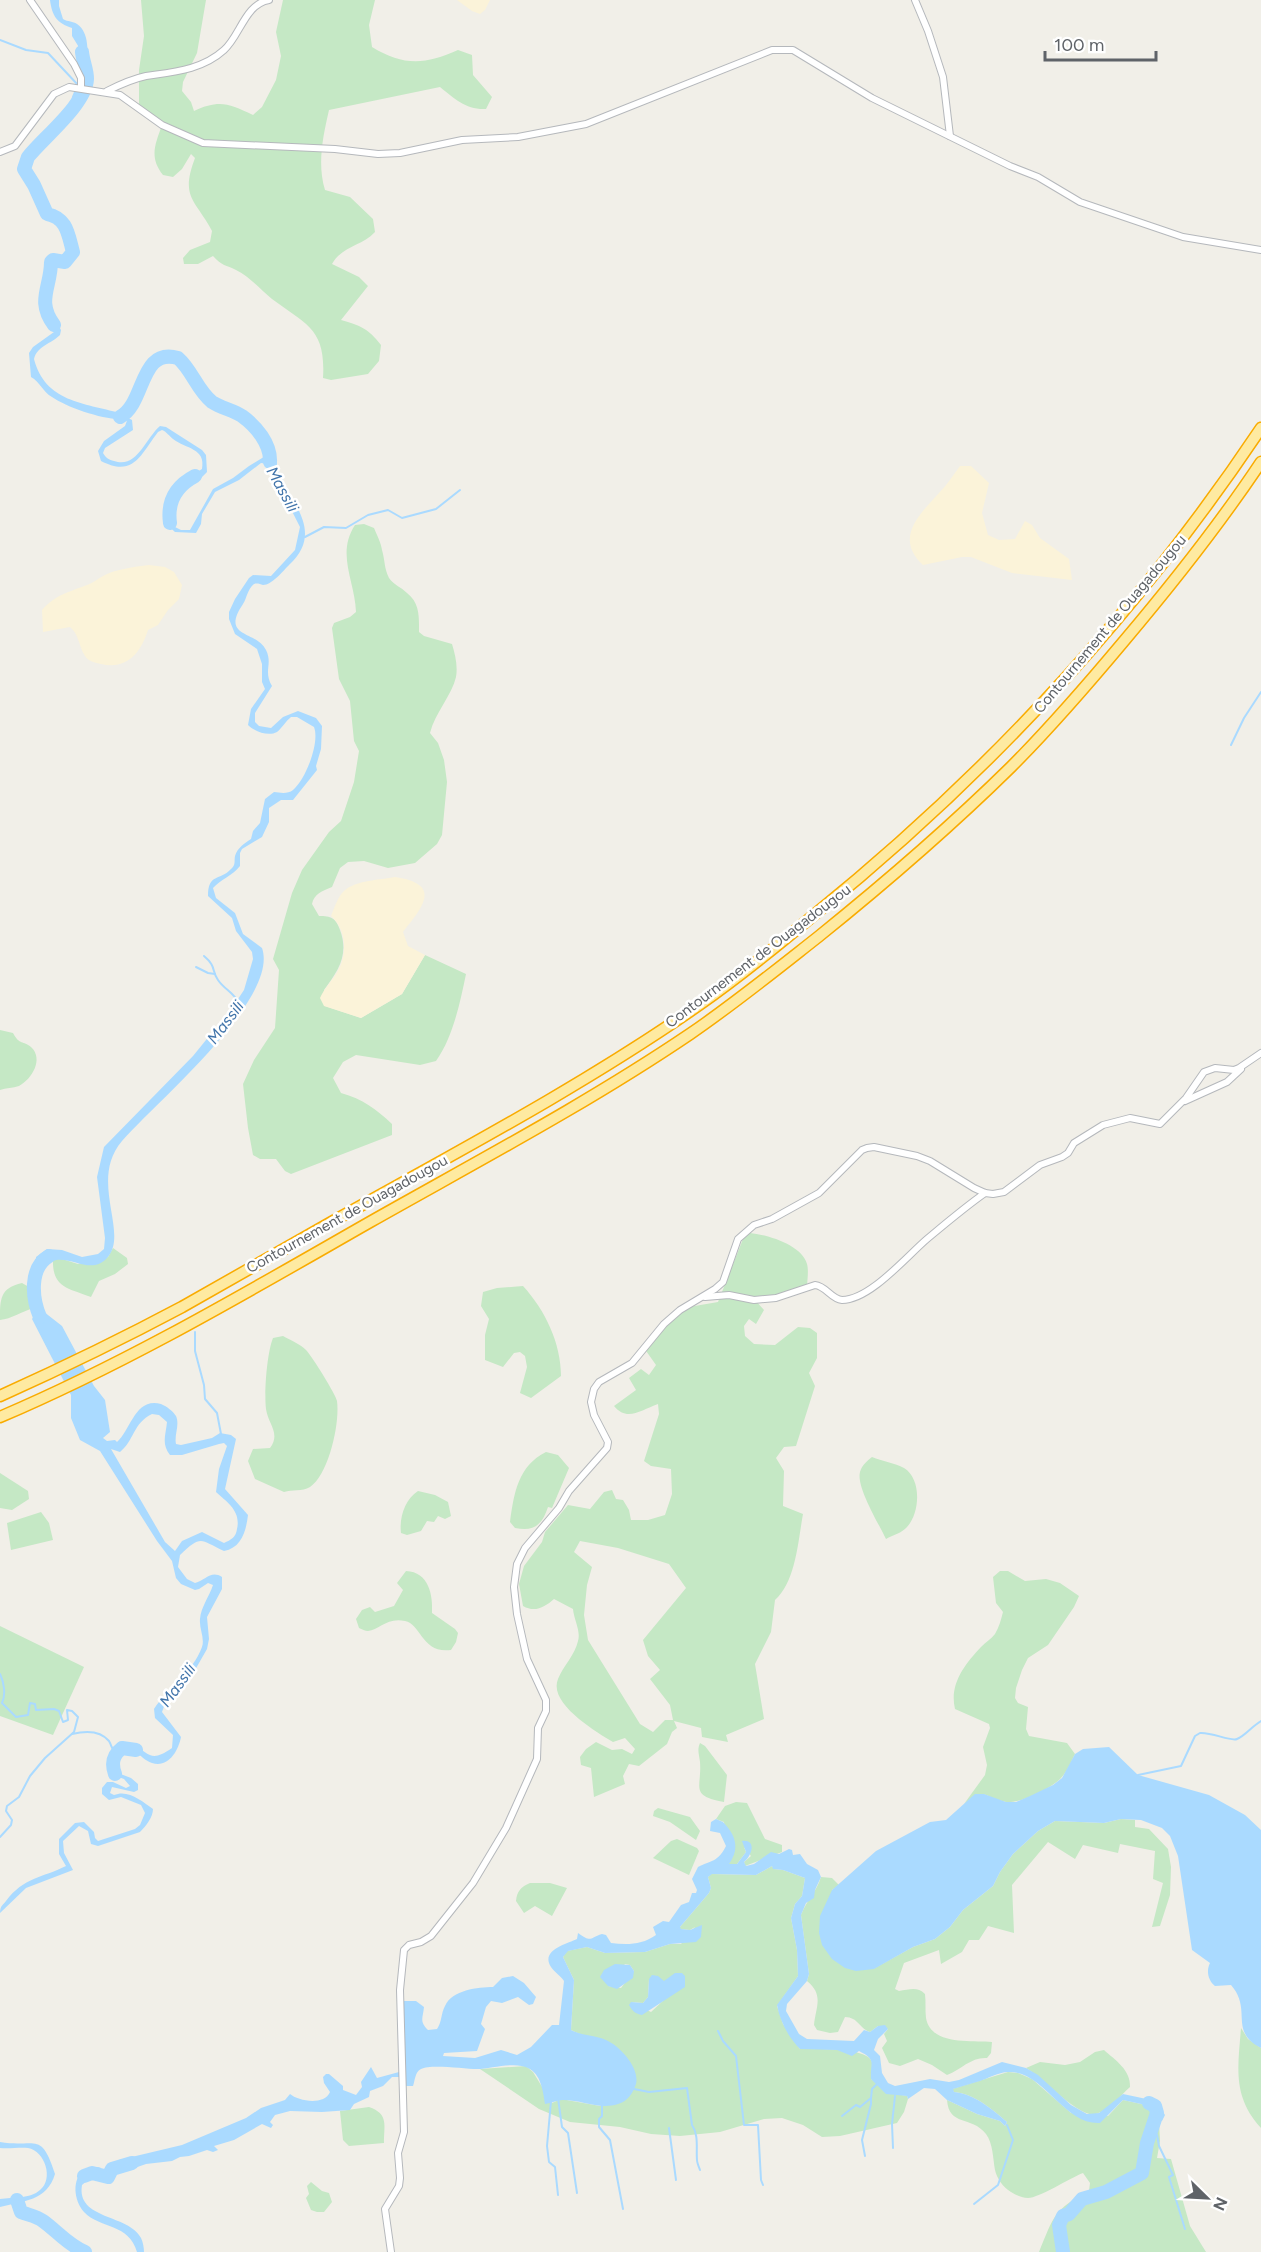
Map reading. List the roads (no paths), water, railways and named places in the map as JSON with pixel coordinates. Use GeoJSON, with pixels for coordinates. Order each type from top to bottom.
{"type":"FeatureCollection","features":[{"type":"Feature","properties":{"kind":"highway","name":"Contournement de Ouagadougou"},"geometry":{"type":"LineString","coordinates":[[0,1396],[82,1358],[184,1305],[477,1142],[607,1066],[701,1004],[787,938],[864,875],[943,804],[1019,729],[1082,660],[1192,527],[1261,428]]}},
{"type":"Feature","properties":{"kind":"highway","name":"Contournement de Ouagadougou"},"geometry":{"type":"LineString","coordinates":[[0,1417],[63,1390],[179,1331],[606,1088],[688,1035],[778,968],[886,882],[1013,765],[1091,681],[1164,594],[1218,524],[1261,462]]}},
{"type":"Feature","properties":{"kind":"street"},"geometry":{"type":"LineString","coordinates":[[30,0],[74,64],[81,78],[81,88]]}},
{"type":"Feature","properties":{"kind":"street"},"geometry":{"type":"LineString","coordinates":[[106,92],[127,81],[182,71],[211,59],[225,49],[257,5],[269,0]]}},
{"type":"Feature","properties":{"kind":"street"},"geometry":{"type":"LineString","coordinates":[[915,0],[944,77],[950,136]]}},
{"type":"Feature","properties":{"kind":"street"},"geometry":{"type":"LineString","coordinates":[[0,152],[15,146],[54,94],[69,87],[120,95],[162,125],[203,143],[335,149],[378,154],[400,153],[462,140],[518,137],[586,124],[772,50],[783,49],[793,50],[872,98],[1038,177],[1080,202],[1183,237],[1261,250]]}},
{"type":"Feature","properties":{"kind":"street"},"geometry":{"type":"LineString","coordinates":[[1182,1102],[1227,1082],[1261,1053]]}},
{"type":"Feature","properties":{"kind":"street"},"geometry":{"type":"LineString","coordinates":[[391,2252],[385,2209],[399,2186],[398,2153],[404,2132],[400,1990],[404,1950],[409,1945],[431,1936],[473,1883],[506,1828],[537,1759],[538,1728],[546,1711],[546,1701],[527,1659],[514,1587],[517,1564],[525,1548],[559,1508],[568,1491],[607,1448],[608,1442],[594,1415],[591,1402],[594,1389],[599,1382],[632,1363],[664,1324],[691,1302],[723,1282],[738,1239],[742,1234],[754,1225],[772,1219],[819,1193],[855,1156],[867,1148],[874,1147],[924,1158],[985,1193],[1004,1192],[1040,1166],[1068,1153],[1074,1143],[1103,1125],[1130,1118],[1160,1124],[1209,1069],[1234,1070],[1246,1065]]}},
{"type":"Feature","properties":{"kind":"street"},"geometry":{"type":"LineString","coordinates":[[701,1297],[729,1295],[754,1300],[776,1298],[814,1285],[820,1286],[836,1298],[853,1298],[881,1281],[927,1239],[985,1193]]}},
{"type":"Feature","properties":{"kind":"water"},"geometry":{"type":"Polygon","coordinates":[[[50,0],[59,0],[63,19],[74,22],[84,32],[88,66],[82,68],[80,49],[72,36],[72,28],[56,18],[50,0]]]}},
{"type":"Feature","properties":{"kind":"water"},"geometry":{"type":"Polygon","coordinates":[[[48,309],[61,330],[60,335],[41,348],[36,355],[34,359],[39,373],[57,392],[80,403],[120,413],[121,419],[95,415],[66,405],[49,395],[31,377],[29,353],[33,347],[54,332],[45,312],[48,309]]]}},
{"type":"Feature","properties":{"kind":"water"},"geometry":{"type":"Polygon","coordinates":[[[128,418],[132,420],[133,430],[105,448],[103,453],[112,461],[129,461],[135,457],[160,426],[166,427],[202,450],[206,455],[207,472],[201,478],[180,487],[180,483],[202,469],[201,457],[162,430],[136,461],[129,465],[112,466],[101,461],[98,451],[104,441],[125,426],[128,418]]]}},
{"type":"Feature","properties":{"kind":"water"},"geometry":{"type":"Polygon","coordinates":[[[267,455],[277,460],[278,469],[299,511],[305,532],[304,543],[299,554],[270,583],[254,584],[237,615],[235,623],[238,628],[261,644],[269,659],[268,676],[272,686],[255,713],[255,722],[259,726],[271,728],[283,717],[298,711],[316,718],[322,726],[317,770],[293,800],[281,800],[269,808],[269,822],[262,837],[242,849],[240,866],[213,888],[216,898],[235,913],[243,934],[262,948],[262,969],[252,994],[234,1022],[211,1050],[122,1141],[113,1156],[108,1189],[114,1235],[113,1247],[107,1258],[99,1264],[91,1265],[57,1260],[41,1270],[37,1269],[36,1257],[47,1249],[62,1250],[82,1257],[98,1254],[104,1249],[105,1238],[97,1177],[104,1147],[193,1056],[244,990],[253,959],[252,952],[236,931],[232,918],[208,896],[210,884],[215,878],[227,873],[233,867],[235,856],[241,846],[251,839],[253,831],[260,823],[265,799],[274,792],[287,793],[293,790],[303,778],[311,760],[315,742],[314,727],[297,717],[291,717],[279,731],[270,734],[261,733],[248,725],[251,709],[265,689],[262,682],[262,664],[257,649],[235,634],[229,619],[229,612],[235,599],[249,578],[253,575],[271,576],[295,550],[300,527],[268,464],[261,463],[239,480],[215,492],[202,514],[201,524],[196,533],[175,532],[167,519],[167,512],[171,505],[173,526],[181,530],[190,530],[213,489],[267,455]]]}},
{"type":"Feature","properties":{"kind":"water"},"geometry":{"type":"Polygon","coordinates":[[[37,1300],[39,1308],[62,1326],[94,1386],[105,1400],[110,1432],[103,1438],[107,1441],[117,1442],[139,1410],[152,1403],[163,1405],[176,1416],[176,1444],[181,1445],[212,1438],[220,1433],[231,1435],[236,1439],[225,1489],[248,1515],[242,1538],[235,1546],[224,1551],[205,1542],[197,1542],[180,1555],[178,1567],[187,1579],[195,1583],[212,1575],[218,1575],[222,1577],[222,1589],[207,1617],[209,1639],[207,1649],[191,1677],[166,1701],[162,1712],[181,1737],[175,1753],[163,1763],[150,1762],[133,1751],[120,1752],[118,1747],[134,1743],[152,1756],[160,1755],[172,1748],[173,1735],[155,1718],[154,1709],[198,1656],[203,1644],[201,1615],[213,1585],[208,1583],[195,1590],[181,1584],[176,1578],[172,1561],[100,1451],[80,1440],[71,1418],[71,1395],[32,1319],[35,1314],[33,1301],[37,1300]],[[152,1414],[141,1422],[125,1448],[120,1452],[111,1449],[165,1542],[175,1551],[182,1541],[202,1532],[224,1543],[229,1541],[236,1532],[237,1517],[229,1504],[216,1492],[219,1469],[227,1446],[224,1443],[182,1455],[170,1455],[165,1443],[167,1422],[159,1415],[152,1414]]]}},
{"type":"Feature","properties":{"kind":"water"},"geometry":{"type":"Polygon","coordinates":[[[1109,1747],[1138,1775],[1209,1795],[1245,1815],[1261,1830],[1261,2048],[1245,2034],[1240,2003],[1231,1985],[1215,1986],[1208,1975],[1210,1963],[1192,1950],[1178,1856],[1170,1836],[1162,1828],[1141,1820],[1121,1819],[1104,1823],[1055,1821],[1038,1831],[1013,1854],[993,1886],[963,1910],[950,1927],[935,1939],[913,1947],[874,1969],[856,1971],[845,1968],[832,1959],[822,1945],[819,1933],[820,1916],[832,1890],[876,1851],[930,1822],[946,1820],[975,1794],[984,1794],[1006,1802],[1016,1802],[1030,1796],[1062,1778],[1075,1754],[1083,1749],[1109,1747]]]}},
{"type":"Feature","properties":{"kind":"water"},"geometry":{"type":"Polygon","coordinates":[[[113,1757],[117,1759],[118,1773],[131,1778],[138,1784],[138,1790],[134,1792],[112,1787],[110,1793],[130,1795],[153,1809],[147,1824],[140,1832],[98,1846],[91,1844],[88,1831],[79,1826],[63,1841],[64,1853],[73,1870],[26,1888],[0,1913],[2,1906],[20,1887],[66,1866],[59,1854],[59,1839],[75,1823],[84,1822],[94,1832],[98,1841],[135,1829],[140,1825],[145,1813],[141,1805],[121,1797],[109,1800],[102,1794],[102,1788],[107,1782],[113,1782],[126,1788],[130,1786],[124,1779],[113,1775],[110,1769],[113,1757]]]}},
{"type":"Feature","properties":{"kind":"water"},"geometry":{"type":"Polygon","coordinates":[[[716,1819],[723,1822],[734,1837],[735,1853],[729,1864],[737,1864],[746,1852],[742,1841],[747,1841],[752,1848],[744,1862],[746,1866],[754,1864],[771,1852],[779,1854],[789,1849],[792,1850],[793,1855],[800,1854],[807,1864],[818,1870],[821,1877],[814,1898],[806,1903],[801,1915],[809,1974],[807,1981],[787,2004],[786,2011],[799,2034],[807,2039],[854,2041],[864,2030],[870,2032],[878,2026],[885,2025],[888,2029],[878,2039],[874,2050],[880,2056],[882,2073],[888,2083],[895,2086],[930,2079],[949,2082],[959,2080],[1002,2062],[1026,2068],[1038,2075],[1071,2105],[1087,2114],[1099,2113],[1123,2094],[1156,2101],[1165,2115],[1162,2121],[1156,2121],[1150,2106],[1123,2100],[1100,2123],[1087,2121],[1064,2107],[1032,2079],[1020,2073],[996,2074],[953,2089],[954,2092],[975,2099],[988,2107],[1007,2122],[1005,2126],[1000,2121],[977,2114],[947,2100],[935,2089],[924,2088],[908,2099],[907,2096],[886,2094],[871,2079],[870,2059],[859,2051],[852,2056],[837,2050],[800,2049],[792,2040],[780,2018],[777,2005],[798,1976],[797,1950],[791,1918],[795,1904],[802,1896],[805,1878],[773,1869],[772,1866],[756,1875],[712,1874],[708,1877],[711,1888],[709,1893],[680,1927],[690,1930],[702,1925],[701,1937],[696,1942],[670,1944],[645,1952],[605,1953],[587,1947],[568,1951],[563,1957],[574,1980],[571,2030],[606,2040],[628,2058],[635,2071],[636,2084],[625,2101],[611,2106],[570,2100],[558,2100],[545,2104],[541,2083],[536,2074],[528,2068],[517,2065],[477,2069],[426,2068],[418,2072],[413,2086],[405,2086],[402,2001],[416,2001],[424,2007],[423,2024],[428,2030],[437,2029],[445,2006],[453,1996],[473,1989],[493,1987],[502,1978],[513,1976],[524,1983],[536,1997],[533,2004],[529,2005],[518,1997],[502,2003],[491,2001],[486,2007],[481,2024],[485,2029],[477,2051],[444,2053],[443,2056],[475,2058],[501,2050],[517,2055],[531,2047],[552,2025],[559,2025],[564,1981],[551,1967],[549,1956],[552,1952],[577,1939],[578,1933],[588,1939],[602,1934],[606,1935],[611,1943],[623,1944],[640,1942],[656,1935],[653,1927],[663,1921],[669,1922],[681,1905],[689,1902],[692,1893],[696,1893],[692,1879],[698,1867],[717,1858],[726,1846],[720,1833],[710,1831],[711,1822],[716,1819]]]}},
{"type":"Feature","properties":{"kind":"water"},"geometry":{"type":"Polygon","coordinates":[[[615,1964],[630,1965],[634,1971],[633,1978],[617,1989],[608,1986],[600,1977],[604,1970],[615,1964]]]}},
{"type":"Feature","properties":{"kind":"water"},"geometry":{"type":"Polygon","coordinates":[[[675,1973],[682,1973],[685,1976],[685,1987],[642,2015],[631,2009],[629,2005],[631,2002],[643,2003],[648,1997],[649,1979],[652,1975],[664,1981],[675,1973]]]}},
{"type":"Feature","properties":{"kind":"water"},"geometry":{"type":"Polygon","coordinates":[[[371,2067],[377,2078],[399,2072],[399,2077],[392,2077],[383,2086],[370,2091],[369,2097],[354,2104],[350,2110],[290,2111],[275,2115],[270,2122],[273,2125],[271,2128],[262,2124],[234,2140],[214,2146],[218,2150],[213,2152],[207,2150],[172,2161],[146,2164],[126,2171],[117,2168],[119,2160],[182,2145],[246,2118],[261,2108],[285,2100],[290,2094],[299,2099],[311,2101],[322,2099],[330,2092],[324,2083],[323,2077],[326,2074],[343,2086],[343,2090],[356,2095],[371,2067]]]}},
{"type":"Feature","properties":{"kind":"water"},"geometry":{"type":"Polygon","coordinates":[[[0,2142],[36,2144],[46,2151],[55,2174],[46,2190],[25,2201],[0,2207],[0,2199],[36,2193],[44,2185],[47,2173],[43,2160],[34,2150],[0,2148],[0,2142]]]}},
{"type":"Feature","properties":{"kind":"water"},"geometry":{"type":"Polygon","coordinates":[[[101,2168],[99,2177],[89,2179],[82,2185],[82,2196],[87,2205],[95,2211],[135,2230],[142,2240],[144,2252],[137,2252],[128,2236],[121,2231],[84,2212],[78,2202],[76,2184],[78,2178],[86,2169],[101,2168]]]}},
{"type":"Feature","properties":{"kind":"waterway"},"geometry":{"type":"LineString","coordinates":[[0,40],[26,50],[48,53],[78,85],[71,108]]}},
{"type":"Feature","properties":{"kind":"waterway","name":"Massili"},"geometry":{"type":"LineString","coordinates":[[54,325],[46,309],[45,301],[51,262],[53,260],[65,262],[73,252],[66,228],[59,219],[47,214],[24,169],[28,157],[63,120],[85,89],[87,75],[82,52]]}},
{"type":"Feature","properties":{"kind":"waterway"},"geometry":{"type":"LineString","coordinates":[[120,417],[135,400],[149,368],[156,361],[165,357],[178,358],[212,402],[242,416],[257,430],[268,449],[270,462]]}},
{"type":"Feature","properties":{"kind":"waterway","name":"Massili"},"geometry":{"type":"LineString","coordinates":[[170,523],[169,515],[174,495],[183,484],[195,476]]}},
{"type":"Feature","properties":{"kind":"waterway"},"geometry":{"type":"LineString","coordinates":[[305,537],[324,527],[346,528],[368,515],[388,510],[402,518],[436,509],[460,490]]}},
{"type":"Feature","properties":{"kind":"waterway"},"geometry":{"type":"LineString","coordinates":[[1231,745],[1244,718],[1261,692]]}},
{"type":"Feature","properties":{"kind":"waterway"},"geometry":{"type":"LineString","coordinates":[[204,956],[211,963],[218,980],[238,1002]]}},
{"type":"Feature","properties":{"kind":"waterway"},"geometry":{"type":"LineString","coordinates":[[196,967],[215,974]]}},
{"type":"Feature","properties":{"kind":"waterway","name":"Massili"},"geometry":{"type":"LineString","coordinates":[[40,1317],[34,1293],[35,1276],[38,1268],[49,1256]]}},
{"type":"Feature","properties":{"kind":"waterway"},"geometry":{"type":"LineString","coordinates":[[195,1332],[195,1351],[204,1385],[205,1399],[217,1413],[221,1434]]}},
{"type":"Feature","properties":{"kind":"waterway"},"geometry":{"type":"LineString","coordinates":[[0,1674],[4,1688],[2,1703],[16,1717],[28,1715],[30,1703],[35,1704],[36,1710],[59,1711],[63,1722],[68,1720],[67,1710],[72,1711],[78,1717],[74,1732],[45,1758],[30,1776],[19,1797],[7,1806],[6,1811],[12,1820],[11,1825],[0,1837]]}},
{"type":"Feature","properties":{"kind":"waterway"},"geometry":{"type":"LineString","coordinates":[[1138,1775],[1181,1766],[1195,1736],[1200,1733],[1234,1740],[1261,1721]]}},
{"type":"Feature","properties":{"kind":"waterway"},"geometry":{"type":"LineString","coordinates":[[72,1734],[97,1733],[109,1741],[116,1753]]}},
{"type":"Feature","properties":{"kind":"waterway","name":"Massili"},"geometry":{"type":"LineString","coordinates":[[115,1774],[114,1760],[119,1751],[122,1748],[136,1750]]}},
{"type":"Feature","properties":{"kind":"waterway"},"geometry":{"type":"LineString","coordinates":[[718,2031],[736,2056],[744,2125],[758,2125],[763,2185]]}},
{"type":"Feature","properties":{"kind":"waterway"},"geometry":{"type":"LineString","coordinates":[[842,2116],[856,2105],[860,2107],[871,2098],[872,2089],[878,2083]]}},
{"type":"Feature","properties":{"kind":"waterway"},"geometry":{"type":"LineString","coordinates":[[634,2089],[649,2092],[687,2088],[700,2170]]}},
{"type":"Feature","properties":{"kind":"waterway"},"geometry":{"type":"LineString","coordinates":[[893,2148],[892,2124],[895,2096]]}},
{"type":"Feature","properties":{"kind":"waterway"},"geometry":{"type":"LineString","coordinates":[[558,2098],[562,2127],[568,2133],[577,2193]]}},
{"type":"Feature","properties":{"kind":"waterway"},"geometry":{"type":"LineString","coordinates":[[865,2156],[862,2140],[871,2098]]}},
{"type":"Feature","properties":{"kind":"waterway"},"geometry":{"type":"LineString","coordinates":[[551,2101],[547,2146],[549,2162],[555,2167],[558,2195]]}},
{"type":"Feature","properties":{"kind":"waterway"},"geometry":{"type":"LineString","coordinates":[[1063,2252],[1059,2225],[1063,2216],[1069,2214],[1082,2199],[1106,2192],[1142,2173],[1147,2143],[1157,2113],[1155,2106],[1149,2103]]}},
{"type":"Feature","properties":{"kind":"waterway"},"geometry":{"type":"LineString","coordinates":[[602,2104],[599,2127],[610,2140],[623,2209]]}},
{"type":"Feature","properties":{"kind":"waterway"},"geometry":{"type":"LineString","coordinates":[[974,2204],[998,2185],[1013,2140],[1007,2125]]}},
{"type":"Feature","properties":{"kind":"waterway"},"geometry":{"type":"LineString","coordinates":[[669,2128],[676,2180]]}},
{"type":"Feature","properties":{"kind":"waterway"},"geometry":{"type":"LineString","coordinates":[[1150,2132],[1157,2135],[1159,2146],[1173,2175],[1169,2177],[1185,2229]]}},
{"type":"Feature","properties":{"kind":"waterway"},"geometry":{"type":"LineString","coordinates":[[84,2176],[92,2173],[108,2177],[112,2169],[132,2163]]}},
{"type":"Feature","properties":{"kind":"waterway"},"geometry":{"type":"LineString","coordinates":[[17,2200],[21,2212],[40,2219],[68,2242],[85,2252]]}}]}
